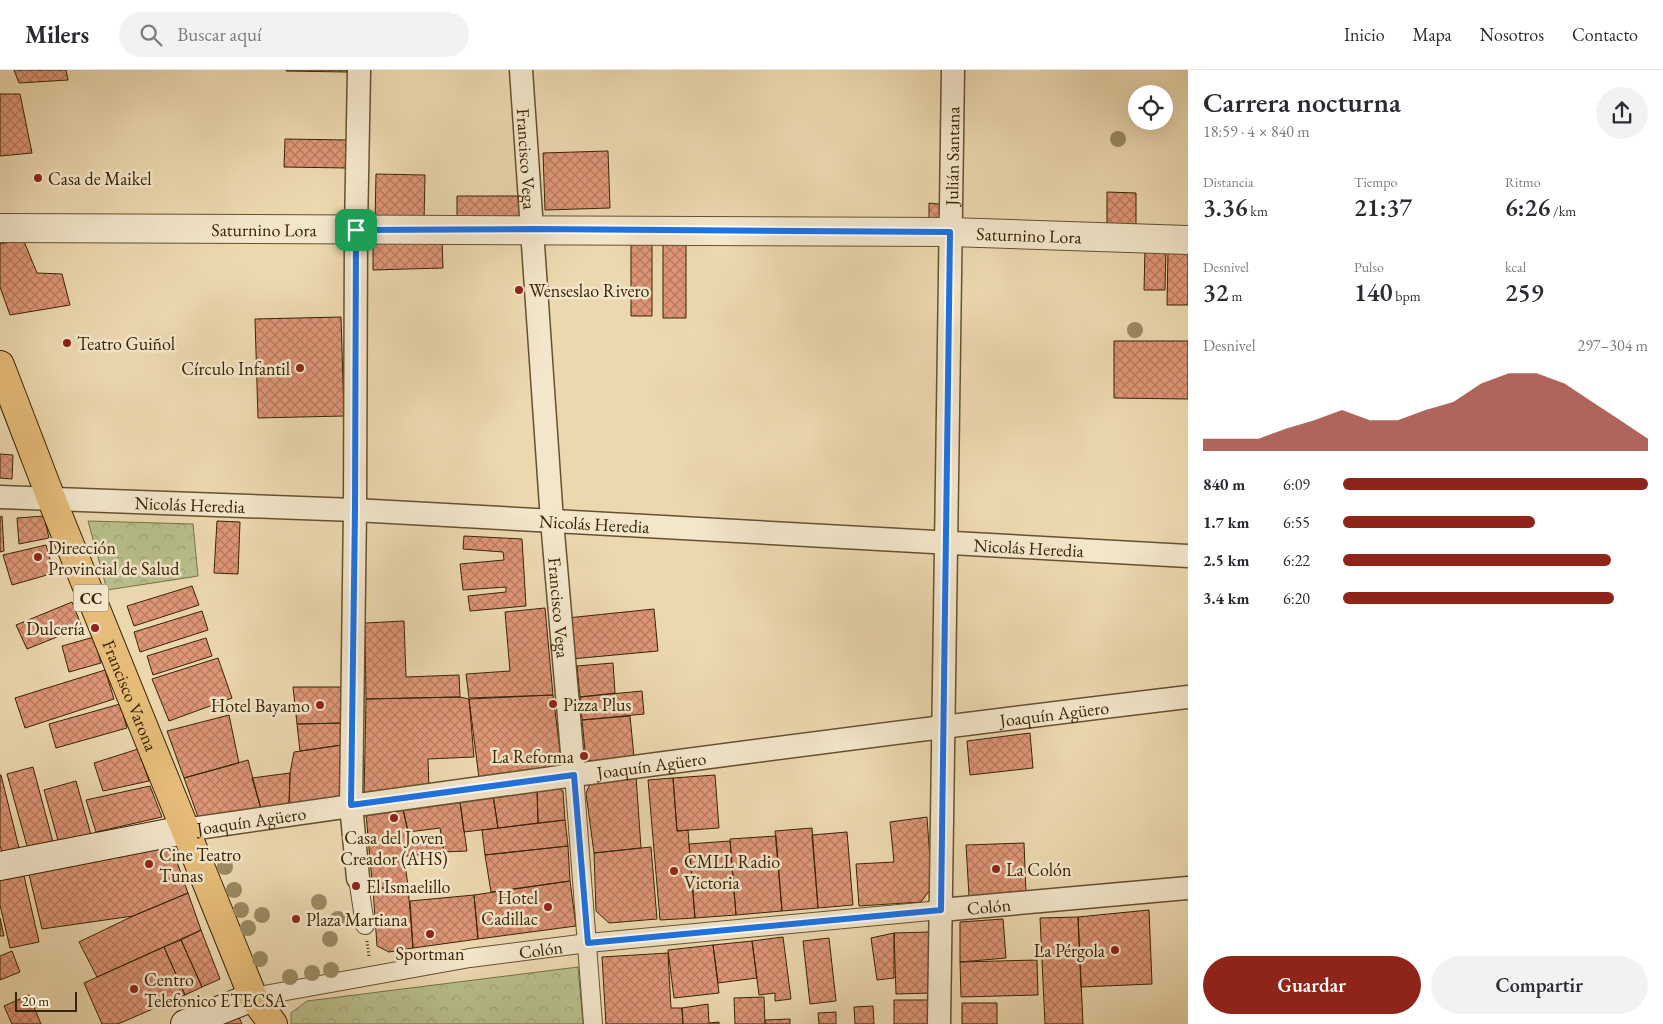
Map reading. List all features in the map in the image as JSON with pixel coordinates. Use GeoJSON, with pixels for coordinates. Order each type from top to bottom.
{"type":"FeatureCollection","features":[{"type":"Feature","properties":{"kind":"main road","name":"Francisco Varona"},"geometry":{"type":"LineString","coordinates":[[0,365],[51,498],[253,997]]}},
{"type":"Feature","properties":{"kind":"main road","name":"CC"},"geometry":{"type":"LineString","coordinates":[[253,997],[274,1024]]}},
{"type":"Feature","properties":{"kind":"street"},"geometry":{"type":"LineString","coordinates":[[359,70],[351,805],[358,878],[365,925]]}},
{"type":"Feature","properties":{"kind":"street","name":"Francisco Vega"},"geometry":{"type":"LineString","coordinates":[[521,70],[552,521],[588,943],[593,1024]]}},
{"type":"Feature","properties":{"kind":"street","name":"Julián Santana"},"geometry":{"type":"LineString","coordinates":[[939,1024],[953,70]]}},
{"type":"Feature","properties":{"kind":"street","name":"Saturnino Lora"},"geometry":{"type":"LineString","coordinates":[[0,228],[950,232],[1188,240]]}},
{"type":"Feature","properties":{"kind":"street","name":"Nicolás Heredia"},"geometry":{"type":"LineString","coordinates":[[0,497],[355,510],[1188,556]]}},
{"type":"Feature","properties":{"kind":"street","name":"Joaquín Agüero"},"geometry":{"type":"LineString","coordinates":[[0,866],[184,830],[351,805],[943,726],[1188,697]]}},
{"type":"Feature","properties":{"kind":"street","name":"Colón"},"geometry":{"type":"LineString","coordinates":[[253,997],[470,958],[588,943],[1188,888]]}},
{"type":"Feature","properties":{"kind":"street"},"geometry":{"type":"LineString","coordinates":[[185,1024],[253,997]]}},
{"type":"Feature","properties":{"kind":"street","name":"Francisco Varona"},"geometry":{"type":"LineString","coordinates":[[253,997],[260,1024]]}},
{"type":"Feature","properties":{"kind":"path"},"geometry":{"type":"LineString","coordinates":[[365,925],[372,975]]}},
{"type":"Feature","properties":{"kind":"green space"},"geometry":{"type":"Polygon","coordinates":[[[88,521],[193,524],[198,576],[107,590],[88,521]]]}},
{"type":"Feature","properties":{"kind":"green space"},"geometry":{"type":"Polygon","coordinates":[[[578,967],[583,1024],[291,1024],[291,1013],[307,1001],[578,967]]]}},
{"type":"Feature","properties":{"kind":"building"},"geometry":{"type":"Polygon","coordinates":[[[14,70],[66,70],[68,80],[19,83],[14,70]]]}},
{"type":"Feature","properties":{"kind":"building"},"geometry":{"type":"Polygon","coordinates":[[[347,70],[347,72],[286,71],[347,70]]]}},
{"type":"Feature","properties":{"kind":"building"},"geometry":{"type":"Polygon","coordinates":[[[0,94],[20,94],[32,153],[0,156],[0,94]]]}},
{"type":"Feature","properties":{"kind":"building"},"geometry":{"type":"Polygon","coordinates":[[[285,139],[347,140],[347,168],[284,167],[285,139]]]}},
{"type":"Feature","properties":{"kind":"building"},"geometry":{"type":"Polygon","coordinates":[[[608,151],[610,208],[545,210],[543,153],[608,151]]]}},
{"type":"Feature","properties":{"kind":"building"},"geometry":{"type":"Polygon","coordinates":[[[376,174],[425,175],[424,223],[375,222],[376,174]]]}},
{"type":"Feature","properties":{"kind":"building"},"geometry":{"type":"Polygon","coordinates":[[[1107,192],[1136,193],[1136,228],[1107,227],[1107,192]]]}},
{"type":"Feature","properties":{"kind":"building"},"geometry":{"type":"Polygon","coordinates":[[[457,196],[522,196],[522,223],[457,224],[457,196]]]}},
{"type":"Feature","properties":{"kind":"building"},"geometry":{"type":"Polygon","coordinates":[[[929,203],[948,205],[947,221],[929,222],[929,203]]]}},
{"type":"Feature","properties":{"kind":"building"},"geometry":{"type":"Polygon","coordinates":[[[23,239],[37,273],[62,274],[70,305],[10,315],[0,287],[0,244],[23,239]]]}},
{"type":"Feature","properties":{"kind":"building"},"geometry":{"type":"Polygon","coordinates":[[[442,240],[443,268],[373,270],[373,241],[442,240]]]}},
{"type":"Feature","properties":{"kind":"building"},"geometry":{"type":"Polygon","coordinates":[[[631,242],[652,242],[652,316],[631,316],[631,242]]]}},
{"type":"Feature","properties":{"kind":"building"},"geometry":{"type":"Polygon","coordinates":[[[663,243],[686,243],[686,318],[663,318],[663,243]]]}},
{"type":"Feature","properties":{"kind":"building"},"geometry":{"type":"Polygon","coordinates":[[[1145,249],[1166,249],[1165,290],[1144,290],[1145,249]]]}},
{"type":"Feature","properties":{"kind":"building"},"geometry":{"type":"Polygon","coordinates":[[[1168,251],[1188,251],[1188,305],[1167,305],[1168,251]]]}},
{"type":"Feature","properties":{"kind":"building","name":"Círculo Infantil"},"geometry":{"type":"Polygon","coordinates":[[[341,317],[344,416],[258,418],[255,319],[341,317]]]}},
{"type":"Feature","properties":{"kind":"building"},"geometry":{"type":"Polygon","coordinates":[[[1114,341],[1188,341],[1188,399],[1114,398],[1114,341]]]}},
{"type":"Feature","properties":{"kind":"building"},"geometry":{"type":"Polygon","coordinates":[[[0,454],[13,455],[12,479],[0,478],[0,454]]]}},
{"type":"Feature","properties":{"kind":"building"},"geometry":{"type":"Polygon","coordinates":[[[2,516],[4,551],[0,552],[0,517],[2,516]]]}},
{"type":"Feature","properties":{"kind":"building"},"geometry":{"type":"Polygon","coordinates":[[[44,516],[49,538],[19,544],[17,518],[44,516]]]}},
{"type":"Feature","properties":{"kind":"building"},"geometry":{"type":"Polygon","coordinates":[[[217,521],[240,522],[238,574],[214,573],[217,521]]]}},
{"type":"Feature","properties":{"kind":"building"},"geometry":{"type":"Polygon","coordinates":[[[464,536],[522,539],[526,606],[470,611],[468,596],[506,592],[506,587],[463,590],[460,564],[504,560],[503,552],[463,549],[464,536]]]}},
{"type":"Feature","properties":{"kind":"building"},"geometry":{"type":"Polygon","coordinates":[[[46,545],[54,573],[12,585],[3,555],[46,545]]]}},
{"type":"Feature","properties":{"kind":"building"},"geometry":{"type":"Polygon","coordinates":[[[192,586],[199,605],[134,626],[127,606],[192,586]]]}},
{"type":"Feature","properties":{"kind":"building"},"geometry":{"type":"Polygon","coordinates":[[[72,602],[82,627],[27,649],[16,625],[72,602]]]}},
{"type":"Feature","properties":{"kind":"building"},"geometry":{"type":"Polygon","coordinates":[[[545,608],[553,695],[469,698],[466,674],[510,671],[505,612],[545,608]]]}},
{"type":"Feature","properties":{"kind":"building"},"geometry":{"type":"Polygon","coordinates":[[[654,609],[658,651],[571,659],[567,618],[654,609]]]}},
{"type":"Feature","properties":{"kind":"building"},"geometry":{"type":"Polygon","coordinates":[[[202,611],[208,630],[140,652],[134,632],[202,611]]]}},
{"type":"Feature","properties":{"kind":"building"},"geometry":{"type":"Polygon","coordinates":[[[404,621],[406,677],[459,675],[460,697],[366,699],[365,623],[404,621]]]}},
{"type":"Feature","properties":{"kind":"building"},"geometry":{"type":"Polygon","coordinates":[[[94,637],[101,663],[69,672],[62,646],[94,637]]]}},
{"type":"Feature","properties":{"kind":"building"},"geometry":{"type":"Polygon","coordinates":[[[206,638],[212,656],[153,675],[147,656],[206,638]]]}},
{"type":"Feature","properties":{"kind":"building"},"geometry":{"type":"Polygon","coordinates":[[[218,658],[232,698],[169,721],[152,679],[218,658]]]}},
{"type":"Feature","properties":{"kind":"building"},"geometry":{"type":"Polygon","coordinates":[[[613,663],[615,693],[580,697],[577,666],[613,663]]]}},
{"type":"Feature","properties":{"kind":"building"},"geometry":{"type":"Polygon","coordinates":[[[105,670],[114,699],[25,728],[15,698],[105,670]]]}},
{"type":"Feature","properties":{"kind":"building","name":"Hotel Bayamo"},"geometry":{"type":"Polygon","coordinates":[[[293,687],[344,687],[344,723],[297,724],[293,687]]]}},
{"type":"Feature","properties":{"kind":"building"},"geometry":{"type":"Polygon","coordinates":[[[642,691],[644,714],[582,720],[580,697],[642,691]]]}},
{"type":"Feature","properties":{"kind":"building"},"geometry":{"type":"Polygon","coordinates":[[[553,695],[562,767],[479,778],[469,699],[553,695]]]}},
{"type":"Feature","properties":{"kind":"building"},"geometry":{"type":"Polygon","coordinates":[[[460,697],[469,699],[474,757],[428,759],[429,790],[364,799],[366,699],[460,697]]]}},
{"type":"Feature","properties":{"kind":"building"},"geometry":{"type":"Polygon","coordinates":[[[120,704],[127,728],[56,748],[49,724],[120,704]]]}},
{"type":"Feature","properties":{"kind":"building"},"geometry":{"type":"Polygon","coordinates":[[[229,715],[239,763],[184,778],[167,731],[229,715]]]}},
{"type":"Feature","properties":{"kind":"building"},"geometry":{"type":"Polygon","coordinates":[[[630,716],[634,757],[586,761],[582,720],[630,716]]]}},
{"type":"Feature","properties":{"kind":"building"},"geometry":{"type":"Polygon","coordinates":[[[344,723],[342,745],[300,751],[297,724],[344,723]]]}},
{"type":"Feature","properties":{"kind":"building"},"geometry":{"type":"Polygon","coordinates":[[[1030,733],[1033,768],[970,775],[967,741],[1030,733]]]}},
{"type":"Feature","properties":{"kind":"building"},"geometry":{"type":"Polygon","coordinates":[[[342,745],[341,800],[289,807],[290,773],[294,752],[342,745]]]}},
{"type":"Feature","properties":{"kind":"building"},"geometry":{"type":"Polygon","coordinates":[[[138,749],[149,781],[103,791],[94,763],[138,749]]]}},
{"type":"Feature","properties":{"kind":"building"},"geometry":{"type":"Polygon","coordinates":[[[248,760],[261,809],[198,817],[184,778],[248,760]]]}},
{"type":"Feature","properties":{"kind":"building"},"geometry":{"type":"Polygon","coordinates":[[[33,767],[54,846],[29,853],[7,774],[33,767]]]}},
{"type":"Feature","properties":{"kind":"building"},"geometry":{"type":"Polygon","coordinates":[[[290,773],[289,807],[261,809],[252,778],[290,773]]]}},
{"type":"Feature","properties":{"kind":"building"},"geometry":{"type":"Polygon","coordinates":[[[0,775],[19,848],[2,852],[0,846],[0,775]]]}},
{"type":"Feature","properties":{"kind":"building"},"geometry":{"type":"Polygon","coordinates":[[[715,775],[719,828],[677,831],[673,778],[715,775]]]}},
{"type":"Feature","properties":{"kind":"building"},"geometry":{"type":"Polygon","coordinates":[[[636,776],[641,848],[594,853],[586,793],[591,782],[636,776]]]}},
{"type":"Feature","properties":{"kind":"building","name":"CMLL Radio Victoria"},"geometry":{"type":"Polygon","coordinates":[[[673,778],[677,831],[688,830],[695,918],[660,920],[648,780],[673,778]]]}},
{"type":"Feature","properties":{"kind":"building"},"geometry":{"type":"Polygon","coordinates":[[[76,781],[91,835],[59,844],[44,790],[76,781]]]}},
{"type":"Feature","properties":{"kind":"building"},"geometry":{"type":"Polygon","coordinates":[[[150,786],[162,817],[96,832],[86,800],[150,786]]]}},
{"type":"Feature","properties":{"kind":"building"},"geometry":{"type":"Polygon","coordinates":[[[555,786],[563,791],[565,820],[538,823],[537,788],[555,786]]]}},
{"type":"Feature","properties":{"kind":"building"},"geometry":{"type":"Polygon","coordinates":[[[537,788],[538,823],[498,828],[493,795],[537,788]]]}},
{"type":"Feature","properties":{"kind":"building"},"geometry":{"type":"Polygon","coordinates":[[[493,795],[498,828],[464,832],[460,802],[493,795]]]}},
{"type":"Feature","properties":{"kind":"building"},"geometry":{"type":"Polygon","coordinates":[[[460,802],[467,851],[444,852],[440,828],[408,832],[403,809],[460,802]]]}},
{"type":"Feature","properties":{"kind":"building"},"geometry":{"type":"Polygon","coordinates":[[[403,809],[410,840],[442,837],[444,852],[370,860],[366,813],[403,809]]]}},
{"type":"Feature","properties":{"kind":"building"},"geometry":{"type":"Polygon","coordinates":[[[927,817],[932,887],[921,902],[859,906],[856,864],[894,862],[890,822],[927,817]]]}},
{"type":"Feature","properties":{"kind":"building"},"geometry":{"type":"Polygon","coordinates":[[[565,820],[568,846],[485,855],[482,830],[565,820]]]}},
{"type":"Feature","properties":{"kind":"building"},"geometry":{"type":"Polygon","coordinates":[[[812,828],[818,908],[782,911],[775,831],[812,828]]]}},
{"type":"Feature","properties":{"kind":"building"},"geometry":{"type":"Polygon","coordinates":[[[847,832],[853,905],[818,908],[812,835],[847,832]]]}},
{"type":"Feature","properties":{"kind":"building"},"geometry":{"type":"Polygon","coordinates":[[[776,836],[782,911],[736,915],[730,839],[776,836]]]}},
{"type":"Feature","properties":{"kind":"building"},"geometry":{"type":"Polygon","coordinates":[[[168,837],[188,893],[133,916],[42,929],[27,866],[168,837]]]}},
{"type":"Feature","properties":{"kind":"building"},"geometry":{"type":"Polygon","coordinates":[[[730,841],[736,915],[695,918],[689,844],[730,841]]]}},
{"type":"Feature","properties":{"kind":"building","name":"La Colón"},"geometry":{"type":"Polygon","coordinates":[[[1024,843],[1026,893],[969,896],[966,845],[1024,843]]]}},
{"type":"Feature","properties":{"kind":"building"},"geometry":{"type":"Polygon","coordinates":[[[568,846],[570,881],[491,892],[485,855],[568,846]]]}},
{"type":"Feature","properties":{"kind":"building"},"geometry":{"type":"Polygon","coordinates":[[[651,847],[657,919],[609,923],[596,911],[594,853],[651,847]]]}},
{"type":"Feature","properties":{"kind":"building"},"geometry":{"type":"Polygon","coordinates":[[[404,856],[408,886],[373,889],[370,860],[404,856]]]}},
{"type":"Feature","properties":{"kind":"building"},"geometry":{"type":"Polygon","coordinates":[[[22,867],[39,942],[10,948],[0,905],[0,872],[22,867]]]}},
{"type":"Feature","properties":{"kind":"building"},"geometry":{"type":"Polygon","coordinates":[[[570,881],[576,926],[478,939],[474,895],[570,881]]]}},
{"type":"Feature","properties":{"kind":"building"},"geometry":{"type":"Polygon","coordinates":[[[408,886],[413,948],[389,952],[377,946],[373,889],[408,886]]]}},
{"type":"Feature","properties":{"kind":"building"},"geometry":{"type":"Polygon","coordinates":[[[188,893],[201,930],[97,977],[79,942],[133,916],[188,893]]]}},
{"type":"Feature","properties":{"kind":"building"},"geometry":{"type":"Polygon","coordinates":[[[474,895],[478,939],[413,948],[410,901],[474,895]]]}},
{"type":"Feature","properties":{"kind":"building","name":"La Pérgola"},"geometry":{"type":"Polygon","coordinates":[[[1149,910],[1152,984],[1081,987],[1078,917],[1149,910]]]}},
{"type":"Feature","properties":{"kind":"building"},"geometry":{"type":"Polygon","coordinates":[[[1078,917],[1083,1024],[1045,1024],[1040,918],[1078,917]]]}},
{"type":"Feature","properties":{"kind":"building"},"geometry":{"type":"Polygon","coordinates":[[[0,918],[4,936],[0,936],[0,918]]]}},
{"type":"Feature","properties":{"kind":"building"},"geometry":{"type":"Polygon","coordinates":[[[1003,919],[1006,958],[960,962],[960,922],[1003,919]]]}},
{"type":"Feature","properties":{"kind":"building"},"geometry":{"type":"Polygon","coordinates":[[[201,930],[220,979],[202,987],[181,940],[201,930]]]}},
{"type":"Feature","properties":{"kind":"building"},"geometry":{"type":"Polygon","coordinates":[[[930,932],[930,993],[896,994],[894,933],[930,932]]]}},
{"type":"Feature","properties":{"kind":"building"},"geometry":{"type":"Polygon","coordinates":[[[894,933],[894,978],[877,980],[871,938],[894,933]]]}},
{"type":"Feature","properties":{"kind":"building"},"geometry":{"type":"Polygon","coordinates":[[[783,937],[791,999],[775,1001],[775,993],[759,995],[752,941],[783,937]]]}},
{"type":"Feature","properties":{"kind":"building"},"geometry":{"type":"Polygon","coordinates":[[[829,938],[836,1001],[810,1004],[803,941],[829,938]]]}},
{"type":"Feature","properties":{"kind":"building"},"geometry":{"type":"Polygon","coordinates":[[[181,940],[202,987],[185,995],[164,947],[181,940]]]}},
{"type":"Feature","properties":{"kind":"building"},"geometry":{"type":"Polygon","coordinates":[[[752,941],[757,978],[718,983],[713,945],[752,941]]]}},
{"type":"Feature","properties":{"kind":"building"},"geometry":{"type":"Polygon","coordinates":[[[713,945],[719,993],[674,998],[668,950],[713,945]]]}},
{"type":"Feature","properties":{"kind":"building","name":"Centro Telefonico ETECSA"},"geometry":{"type":"Polygon","coordinates":[[[164,947],[185,995],[118,1024],[102,1024],[84,983],[164,947]]]}},
{"type":"Feature","properties":{"kind":"building"},"geometry":{"type":"Polygon","coordinates":[[[12,951],[20,972],[0,980],[0,956],[12,951]]]}},
{"type":"Feature","properties":{"kind":"building"},"geometry":{"type":"Polygon","coordinates":[[[668,953],[671,1008],[682,1008],[683,1024],[606,1024],[602,957],[668,953]]]}},
{"type":"Feature","properties":{"kind":"building"},"geometry":{"type":"Polygon","coordinates":[[[1037,960],[1038,995],[961,997],[960,962],[1037,960]]]}},
{"type":"Feature","properties":{"kind":"building"},"geometry":{"type":"Polygon","coordinates":[[[29,995],[41,1024],[12,1024],[4,1006],[29,995]]]}},
{"type":"Feature","properties":{"kind":"building"},"geometry":{"type":"Polygon","coordinates":[[[764,997],[765,1024],[735,1024],[734,998],[764,997]]]}},
{"type":"Feature","properties":{"kind":"building"},"geometry":{"type":"Polygon","coordinates":[[[894,1000],[929,1000],[929,1024],[894,1024],[894,1000]]]}},
{"type":"Feature","properties":{"kind":"building"},"geometry":{"type":"Polygon","coordinates":[[[962,1003],[997,1003],[997,1024],[962,1024],[962,1003]]]}},
{"type":"Feature","properties":{"kind":"building"},"geometry":{"type":"Polygon","coordinates":[[[708,1004],[709,1023],[719,1022],[719,1024],[683,1024],[682,1008],[708,1004]]]}},
{"type":"Feature","properties":{"kind":"building"},"geometry":{"type":"Polygon","coordinates":[[[873,1006],[874,1024],[855,1024],[854,1007],[873,1006]]]}},
{"type":"Feature","properties":{"kind":"building"},"geometry":{"type":"Polygon","coordinates":[[[836,1012],[836,1024],[819,1024],[818,1013],[836,1012]]]}},
{"type":"Feature","properties":{"kind":"building"},"geometry":{"type":"Polygon","coordinates":[[[239,1017],[242,1024],[215,1024],[239,1017]]]}},
{"type":"Feature","properties":{"kind":"building"},"geometry":{"type":"Polygon","coordinates":[[[790,1019],[790,1024],[766,1024],[765,1020],[790,1019]]]}},
{"type":"Feature","properties":{"kind":"place","name":"Casa de Maikel"},"geometry":{"type":"Point","coordinates":[38,178]}},
{"type":"Feature","properties":{"kind":"place","name":"Wenseslao Rivero"},"geometry":{"type":"Point","coordinates":[519,290]}},
{"type":"Feature","properties":{"kind":"place","name":"Teatro Guiñol"},"geometry":{"type":"Point","coordinates":[67,343]}},
{"type":"Feature","properties":{"kind":"place","name":"Círculo Infantil"},"geometry":{"type":"Point","coordinates":[300,368]}},
{"type":"Feature","properties":{"kind":"place","name":"Dirección Provincial de Salud"},"geometry":{"type":"Point","coordinates":[38,557]}},
{"type":"Feature","properties":{"kind":"place","name":"Dulcería"},"geometry":{"type":"Point","coordinates":[95,628]}},
{"type":"Feature","properties":{"kind":"place","name":"Pizza Plus"},"geometry":{"type":"Point","coordinates":[553,704]}},
{"type":"Feature","properties":{"kind":"place","name":"Hotel Bayamo"},"geometry":{"type":"Point","coordinates":[320,705]}},
{"type":"Feature","properties":{"kind":"place","name":"La Reforma"},"geometry":{"type":"Point","coordinates":[584,756]}},
{"type":"Feature","properties":{"kind":"place","name":"Casa del Joven Creador (AHS)"},"geometry":{"type":"Point","coordinates":[394,818]}},
{"type":"Feature","properties":{"kind":"place","name":"Cine Teatro Tunas"},"geometry":{"type":"Point","coordinates":[149,864]}},
{"type":"Feature","properties":{"kind":"place","name":"La Colón"},"geometry":{"type":"Point","coordinates":[996,869]}},
{"type":"Feature","properties":{"kind":"place","name":"CMLL Radio Victoria"},"geometry":{"type":"Point","coordinates":[674,871]}},
{"type":"Feature","properties":{"kind":"place","name":"El Ismaelillo"},"geometry":{"type":"Point","coordinates":[356,886]}},
{"type":"Feature","properties":{"kind":"place","name":"Hotel Cadillac"},"geometry":{"type":"Point","coordinates":[548,907]}},
{"type":"Feature","properties":{"kind":"place","name":"Plaza Martiana"},"geometry":{"type":"Point","coordinates":[296,919]}},
{"type":"Feature","properties":{"kind":"place","name":"Sportman"},"geometry":{"type":"Point","coordinates":[430,934]}},
{"type":"Feature","properties":{"kind":"place","name":"La Pérgola"},"geometry":{"type":"Point","coordinates":[1115,950]}},
{"type":"Feature","properties":{"kind":"place","name":"Centro Telefonico ETECSA"},"geometry":{"type":"Point","coordinates":[134,989]}},
{"type":"Feature","properties":{"kind":"route"},"geometry":{"type":"LineString","coordinates":[[533,229],[950,232],[941,910],[588,943],[574,775],[351,805],[356,230],[533,229]]}}]}
